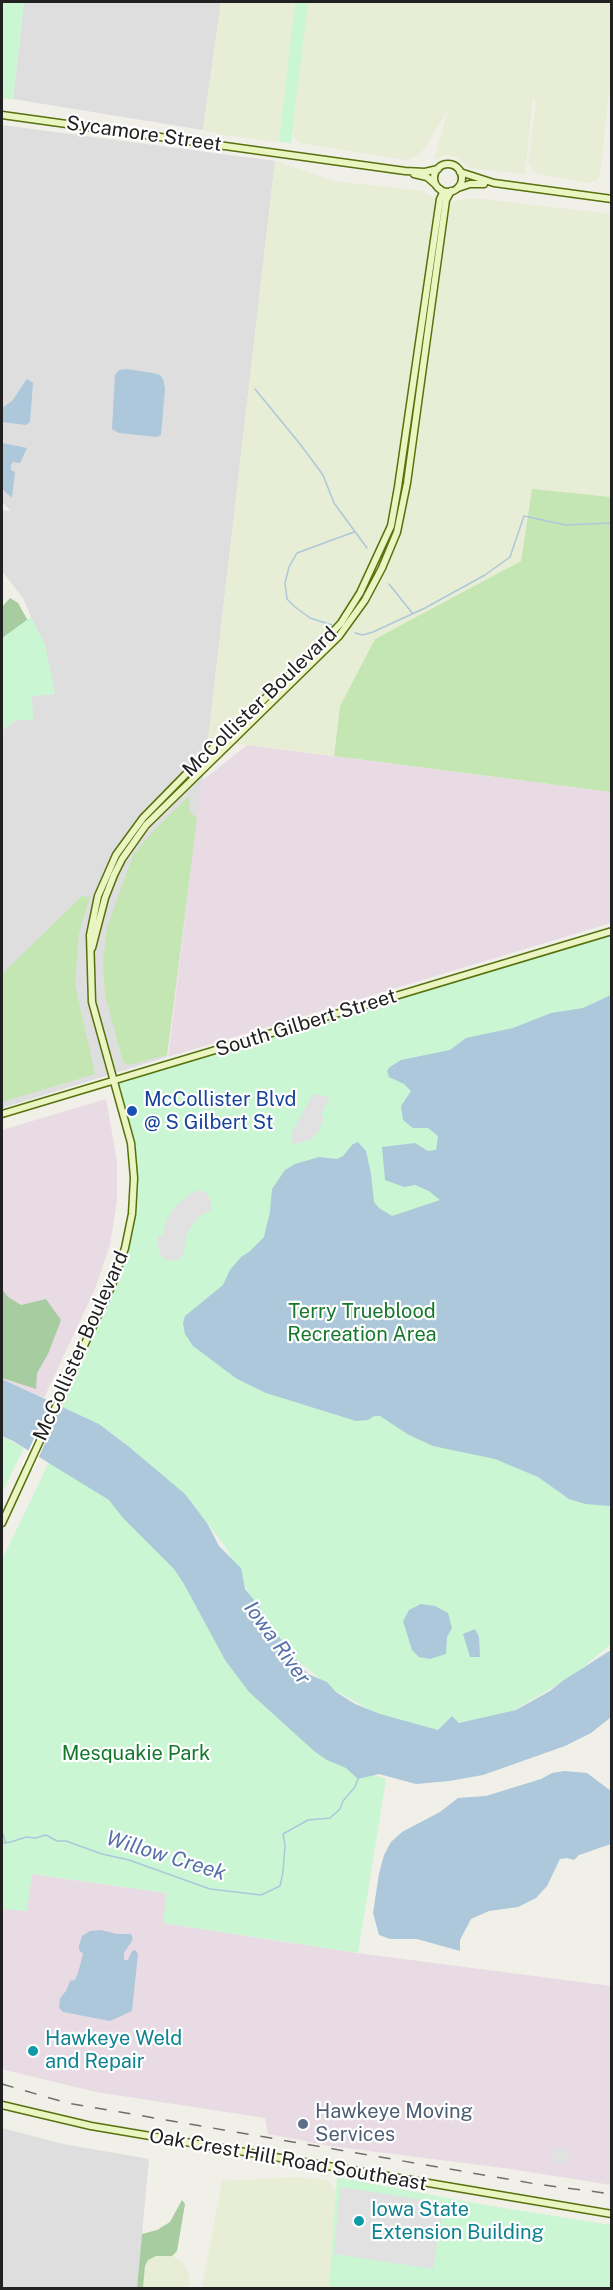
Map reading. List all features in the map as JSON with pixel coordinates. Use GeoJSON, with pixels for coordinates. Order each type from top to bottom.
{"type":"FeatureCollection","features":[{"type":"Feature","properties":{"kind":"street","name":"Sycamore Street"},"geometry":{"type":"LineString","coordinates":[[2,115],[405,171]]}},
{"type":"Feature","properties":{"kind":"street"},"geometry":{"type":"LineString","coordinates":[[405,171],[425,172],[450,164],[460,172],[494,183]]}},
{"type":"Feature","properties":{"kind":"street"},"geometry":{"type":"LineString","coordinates":[[438,169],[435,175],[438,187]]}},
{"type":"Feature","properties":{"kind":"street"},"geometry":{"type":"LineString","coordinates":[[405,171],[427,177],[438,187],[455,189],[470,184],[494,183],[612,198]]}},
{"type":"Feature","properties":{"kind":"street"},"geometry":{"type":"LineString","coordinates":[[455,189],[461,182],[460,172]]}},
{"type":"Feature","properties":{"kind":"street","name":"McCollister Boulevard"},"geometry":{"type":"LineString","coordinates":[[2,1523],[119,1266],[132,1214],[134,1178],[132,1146],[92,1002],[90,936],[98,896],[107,870],[129,835],[190,769],[318,648],[341,623],[360,593],[375,562],[391,526],[398,487],[440,199],[443,193],[438,187]]}},
{"type":"Feature","properties":{"kind":"street","name":"McCollister Boulevard"},"geometry":{"type":"LineString","coordinates":[[91,951],[105,898],[114,876],[122,859],[146,825],[339,636],[365,600],[382,568],[397,532],[407,483],[446,200],[455,189]]}},
{"type":"Feature","properties":{"kind":"street","name":"South Gilbert Street"},"geometry":{"type":"LineString","coordinates":[[2,1114],[612,931]]}},
{"type":"Feature","properties":{"kind":"street","name":"Oak Crest Hill Road Southeast"},"geometry":{"type":"LineString","coordinates":[[2,2104],[101,2127],[612,2214]]}},
{"type":"Feature","properties":{"kind":"shaded area"},"geometry":{"type":"Polygon","coordinates":[[[24,2],[221,2],[203,130],[13,99],[24,2]]]}},
{"type":"Feature","properties":{"kind":"shaded area"},"geometry":{"type":"Polygon","coordinates":[[[2,125],[275,161],[208,740],[167,1057],[2,1108],[2,730],[17,720],[32,696],[55,694],[23,598],[2,571],[2,510],[11,511],[2,502],[2,125]]]}},
{"type":"Feature","properties":{"kind":"shaded area"},"geometry":{"type":"Polygon","coordinates":[[[247,745],[611,792],[611,923],[168,1057],[202,781],[247,745]]]}},
{"type":"Feature","properties":{"kind":"shaded area"},"geometry":{"type":"Polygon","coordinates":[[[313,1094],[330,1097],[321,1115],[324,1118],[318,1132],[311,1139],[293,1145],[291,1134],[313,1094]]]}},
{"type":"Feature","properties":{"kind":"shaded area"},"geometry":{"type":"Polygon","coordinates":[[[106,1099],[117,1161],[117,1200],[110,1245],[95,1289],[44,1398],[2,1379],[2,1130],[106,1099]]]}},
{"type":"Feature","properties":{"kind":"shaded area"},"geometry":{"type":"Polygon","coordinates":[[[198,1190],[205,1192],[210,1199],[212,1210],[198,1217],[189,1230],[185,1239],[184,1255],[175,1261],[166,1260],[161,1256],[158,1248],[158,1236],[162,1236],[167,1219],[174,1208],[198,1190]]]}},
{"type":"Feature","properties":{"kind":"shaded area"},"geometry":{"type":"Polygon","coordinates":[[[31,1874],[167,1893],[163,1923],[357,1953],[611,1986],[611,2185],[511,2169],[330,2146],[268,2134],[265,2118],[96,2092],[5,2070],[2,2068],[2,1909],[31,1874]]]}},
{"type":"Feature","properties":{"kind":"shaded area"},"geometry":{"type":"Polygon","coordinates":[[[2,2128],[63,2144],[149,2159],[137,2288],[2,2288],[2,2128]]]}},
{"type":"Feature","properties":{"kind":"shaded area"},"geometry":{"type":"Polygon","coordinates":[[[554,2148],[570,2150],[568,2165],[552,2163],[554,2148]]]}},
{"type":"Feature","properties":{"kind":"shaded area"},"geometry":{"type":"Polygon","coordinates":[[[340,2187],[444,2203],[433,2269],[334,2254],[340,2187]]]}},
{"type":"Feature","properties":{"kind":"green space"},"geometry":{"type":"Polygon","coordinates":[[[2,2],[24,2],[13,99],[2,99],[2,2]]]}},
{"type":"Feature","properties":{"kind":"green space"},"geometry":{"type":"Polygon","coordinates":[[[221,2],[295,2],[279,142],[223,135],[203,130],[221,2]]]}},
{"type":"Feature","properties":{"kind":"green space"},"geometry":{"type":"Polygon","coordinates":[[[295,2],[308,2],[291,143],[279,142],[295,2]]]}},
{"type":"Feature","properties":{"kind":"green space"},"geometry":{"type":"Polygon","coordinates":[[[307,2],[611,2],[611,76],[600,174],[597,180],[588,183],[538,174],[532,169],[528,162],[536,102],[533,96],[525,174],[469,168],[456,157],[446,155],[434,160],[448,110],[425,148],[417,156],[407,160],[299,143],[292,131],[307,2]]]}},
{"type":"Feature","properties":{"kind":"green space"},"geometry":{"type":"Polygon","coordinates":[[[275,161],[333,181],[422,191],[444,203],[474,198],[611,214],[611,497],[532,490],[521,561],[375,639],[340,706],[334,756],[208,740],[275,161]]]}},
{"type":"Feature","properties":{"kind":"green space"},"geometry":{"type":"Polygon","coordinates":[[[532,489],[611,497],[611,792],[334,756],[340,706],[375,639],[521,561],[532,489]]]}},
{"type":"Feature","properties":{"kind":"green space"},"geometry":{"type":"Polygon","coordinates":[[[10,598],[18,603],[32,628],[2,644],[2,607],[10,598]]]}},
{"type":"Feature","properties":{"kind":"green space"},"geometry":{"type":"Polygon","coordinates":[[[31,617],[45,644],[55,694],[32,696],[33,720],[17,720],[2,730],[2,638],[31,617]]]}},
{"type":"Feature","properties":{"kind":"green space"},"geometry":{"type":"Polygon","coordinates":[[[189,796],[190,812],[197,818],[167,1055],[128,1065],[123,1062],[105,995],[103,961],[107,927],[133,855],[155,829],[189,796]]]}},
{"type":"Feature","properties":{"kind":"green space"},"geometry":{"type":"Polygon","coordinates":[[[82,896],[90,897],[79,933],[75,985],[95,1074],[2,1102],[2,974],[82,896]]]}},
{"type":"Feature","properties":{"kind":"green space","name":"Terry Trueblood Recreation Area"},"geometry":{"type":"Polygon","coordinates":[[[611,931],[611,1644],[571,1677],[514,1710],[458,1728],[429,1731],[392,1722],[334,1690],[298,1661],[263,1621],[227,1549],[201,1515],[121,1440],[99,1424],[62,1407],[69,1390],[64,1387],[112,1285],[129,1231],[133,1159],[115,1079],[611,931]]]}},
{"type":"Feature","properties":{"kind":"green space"},"geometry":{"type":"Polygon","coordinates":[[[2,1289],[8,1297],[21,1305],[46,1299],[61,1320],[48,1354],[37,1373],[36,1389],[2,1378],[2,1289]]]}},
{"type":"Feature","properties":{"kind":"green space"},"geometry":{"type":"Polygon","coordinates":[[[2,1436],[24,1448],[2,1493],[2,1436]]]}},
{"type":"Feature","properties":{"kind":"green space","name":"Mesquakie Park"},"geometry":{"type":"Polygon","coordinates":[[[52,1456],[111,1496],[353,1768],[386,1779],[358,1953],[163,1923],[167,1893],[32,1874],[27,1911],[2,1909],[2,1560],[52,1456]]]}},
{"type":"Feature","properties":{"kind":"green space"},"geometry":{"type":"Polygon","coordinates":[[[300,2177],[328,2181],[336,2191],[329,2288],[202,2288],[222,2181],[300,2177]]]}},
{"type":"Feature","properties":{"kind":"green space"},"geometry":{"type":"Polygon","coordinates":[[[337,2177],[485,2205],[611,2225],[611,2288],[329,2288],[337,2177]]]}},
{"type":"Feature","properties":{"kind":"green space"},"geometry":{"type":"Polygon","coordinates":[[[182,2200],[185,2204],[177,2251],[172,2256],[156,2256],[148,2260],[145,2266],[143,2288],[137,2288],[142,2234],[157,2230],[170,2222],[182,2200]]]}},
{"type":"Feature","properties":{"kind":"green space"},"geometry":{"type":"Polygon","coordinates":[[[156,2256],[172,2256],[182,2262],[189,2272],[189,2288],[143,2288],[145,2266],[148,2260],[156,2256]]]}},
{"type":"Feature","properties":{"kind":"water"},"geometry":{"type":"Polygon","coordinates":[[[119,370],[153,373],[160,375],[163,379],[165,388],[161,435],[157,437],[119,433],[112,429],[115,375],[119,370]]]}},
{"type":"Feature","properties":{"kind":"water"},"geometry":{"type":"Polygon","coordinates":[[[27,379],[33,383],[30,422],[26,425],[2,422],[2,408],[12,401],[27,379]]]}},
{"type":"Feature","properties":{"kind":"water"},"geometry":{"type":"Polygon","coordinates":[[[2,443],[27,448],[20,463],[13,462],[11,465],[11,470],[15,472],[12,498],[2,489],[2,443]]]}},
{"type":"Feature","properties":{"kind":"water"},"geometry":{"type":"Polygon","coordinates":[[[611,995],[611,1506],[585,1504],[569,1499],[538,1477],[495,1459],[433,1446],[409,1435],[380,1416],[356,1421],[266,1393],[237,1379],[193,1346],[185,1334],[183,1323],[185,1316],[223,1285],[230,1270],[241,1257],[264,1237],[270,1212],[272,1189],[285,1170],[295,1164],[319,1157],[337,1159],[358,1142],[366,1151],[374,1202],[379,1208],[392,1216],[440,1200],[429,1191],[415,1185],[404,1187],[385,1180],[382,1147],[415,1143],[428,1151],[436,1150],[438,1136],[428,1128],[413,1128],[403,1120],[401,1106],[411,1091],[404,1084],[389,1077],[387,1071],[390,1067],[401,1060],[450,1050],[466,1038],[513,1028],[551,1013],[583,1008],[611,995]]]}},
{"type":"Feature","properties":{"kind":"water","name":"Iowa River"},"geometry":{"type":"Polygon","coordinates":[[[2,1379],[99,1424],[185,1494],[207,1523],[219,1546],[241,1568],[245,1589],[308,1674],[327,1682],[336,1692],[355,1704],[380,1714],[438,1730],[452,1716],[459,1723],[516,1710],[550,1691],[611,1650],[611,1717],[591,1733],[565,1746],[483,1775],[416,1784],[379,1774],[358,1779],[346,1768],[327,1760],[314,1751],[249,1692],[225,1660],[174,1569],[123,1518],[109,1500],[2,1436],[2,1379]]]}},
{"type":"Feature","properties":{"kind":"water"},"geometry":{"type":"Polygon","coordinates":[[[421,1604],[435,1606],[448,1613],[452,1628],[447,1637],[446,1654],[430,1659],[419,1657],[412,1650],[403,1621],[409,1610],[421,1604]]]}},
{"type":"Feature","properties":{"kind":"water"},"geometry":{"type":"Polygon","coordinates":[[[475,1629],[479,1637],[480,1657],[470,1657],[463,1634],[475,1629]]]}},
{"type":"Feature","properties":{"kind":"water"},"geometry":{"type":"Polygon","coordinates":[[[564,1771],[587,1773],[611,1791],[611,1844],[579,1855],[574,1860],[560,1859],[547,1886],[536,1898],[518,1907],[489,1911],[471,1919],[460,1940],[460,1951],[417,1939],[390,1939],[379,1935],[373,1913],[379,1874],[384,1855],[391,1842],[402,1832],[440,1812],[458,1798],[486,1796],[564,1771]]]}},
{"type":"Feature","properties":{"kind":"water"},"geometry":{"type":"Polygon","coordinates":[[[101,1930],[117,1934],[131,1934],[133,1939],[124,1953],[124,1960],[128,1960],[132,1951],[135,1950],[138,1954],[132,2011],[110,2021],[63,2012],[59,2008],[60,1998],[70,1981],[75,1980],[78,1973],[83,1954],[79,1950],[82,1936],[90,1931],[101,1930]]]}},
{"type":"Feature","properties":{"kind":"pier"},"geometry":{"type":"Polygon","coordinates":[[[59,1384],[69,1389],[33,1470],[22,1465],[59,1384]]]}},
{"type":"Feature","properties":{"kind":"waterway"},"geometry":{"type":"LineString","coordinates":[[255,389],[323,475],[334,503],[367,548]]}},
{"type":"Feature","properties":{"kind":"waterway"},"geometry":{"type":"LineString","coordinates":[[355,633],[363,635],[373,632],[425,608],[485,575],[510,557],[524,516],[566,525],[612,523]]}},
{"type":"Feature","properties":{"kind":"waterway"},"geometry":{"type":"LineString","coordinates":[[332,625],[310,618],[295,607],[287,599],[285,583],[289,567],[297,553],[354,532]]}},
{"type":"Feature","properties":{"kind":"waterway"},"geometry":{"type":"LineString","coordinates":[[389,584],[413,614]]}},
{"type":"Feature","properties":{"kind":"waterway","name":"Willow Creek"},"geometry":{"type":"LineString","coordinates":[[2,1843],[46,1835],[57,1841],[66,1841],[102,1854],[129,1860],[210,1889],[261,1895],[280,1886],[285,1845],[283,1834],[308,1820],[330,1818],[340,1809],[358,1779]]}},
{"type":"Feature","properties":{"kind":"waterway"},"geometry":{"type":"LineString","coordinates":[[2,1832],[6,1843]]}},
{"type":"Feature","properties":{"kind":"railway"},"geometry":{"type":"LineString","coordinates":[[2,2084],[67,2103],[536,2184],[612,2194]]}},
{"type":"Feature","properties":{"kind":"place","name":"McCollister Blvd @ S Gilbert St"},"geometry":{"type":"Point","coordinates":[132,1111]}},
{"type":"Feature","properties":{"kind":"place","name":"Hawkeye Weld and Repair"},"geometry":{"type":"Point","coordinates":[33,2051]}},
{"type":"Feature","properties":{"kind":"place","name":"Hawkeye Moving Services"},"geometry":{"type":"Point","coordinates":[303,2124]}},
{"type":"Feature","properties":{"kind":"place","name":"Iowa State Extension Building"},"geometry":{"type":"Point","coordinates":[359,2221]}}]}
